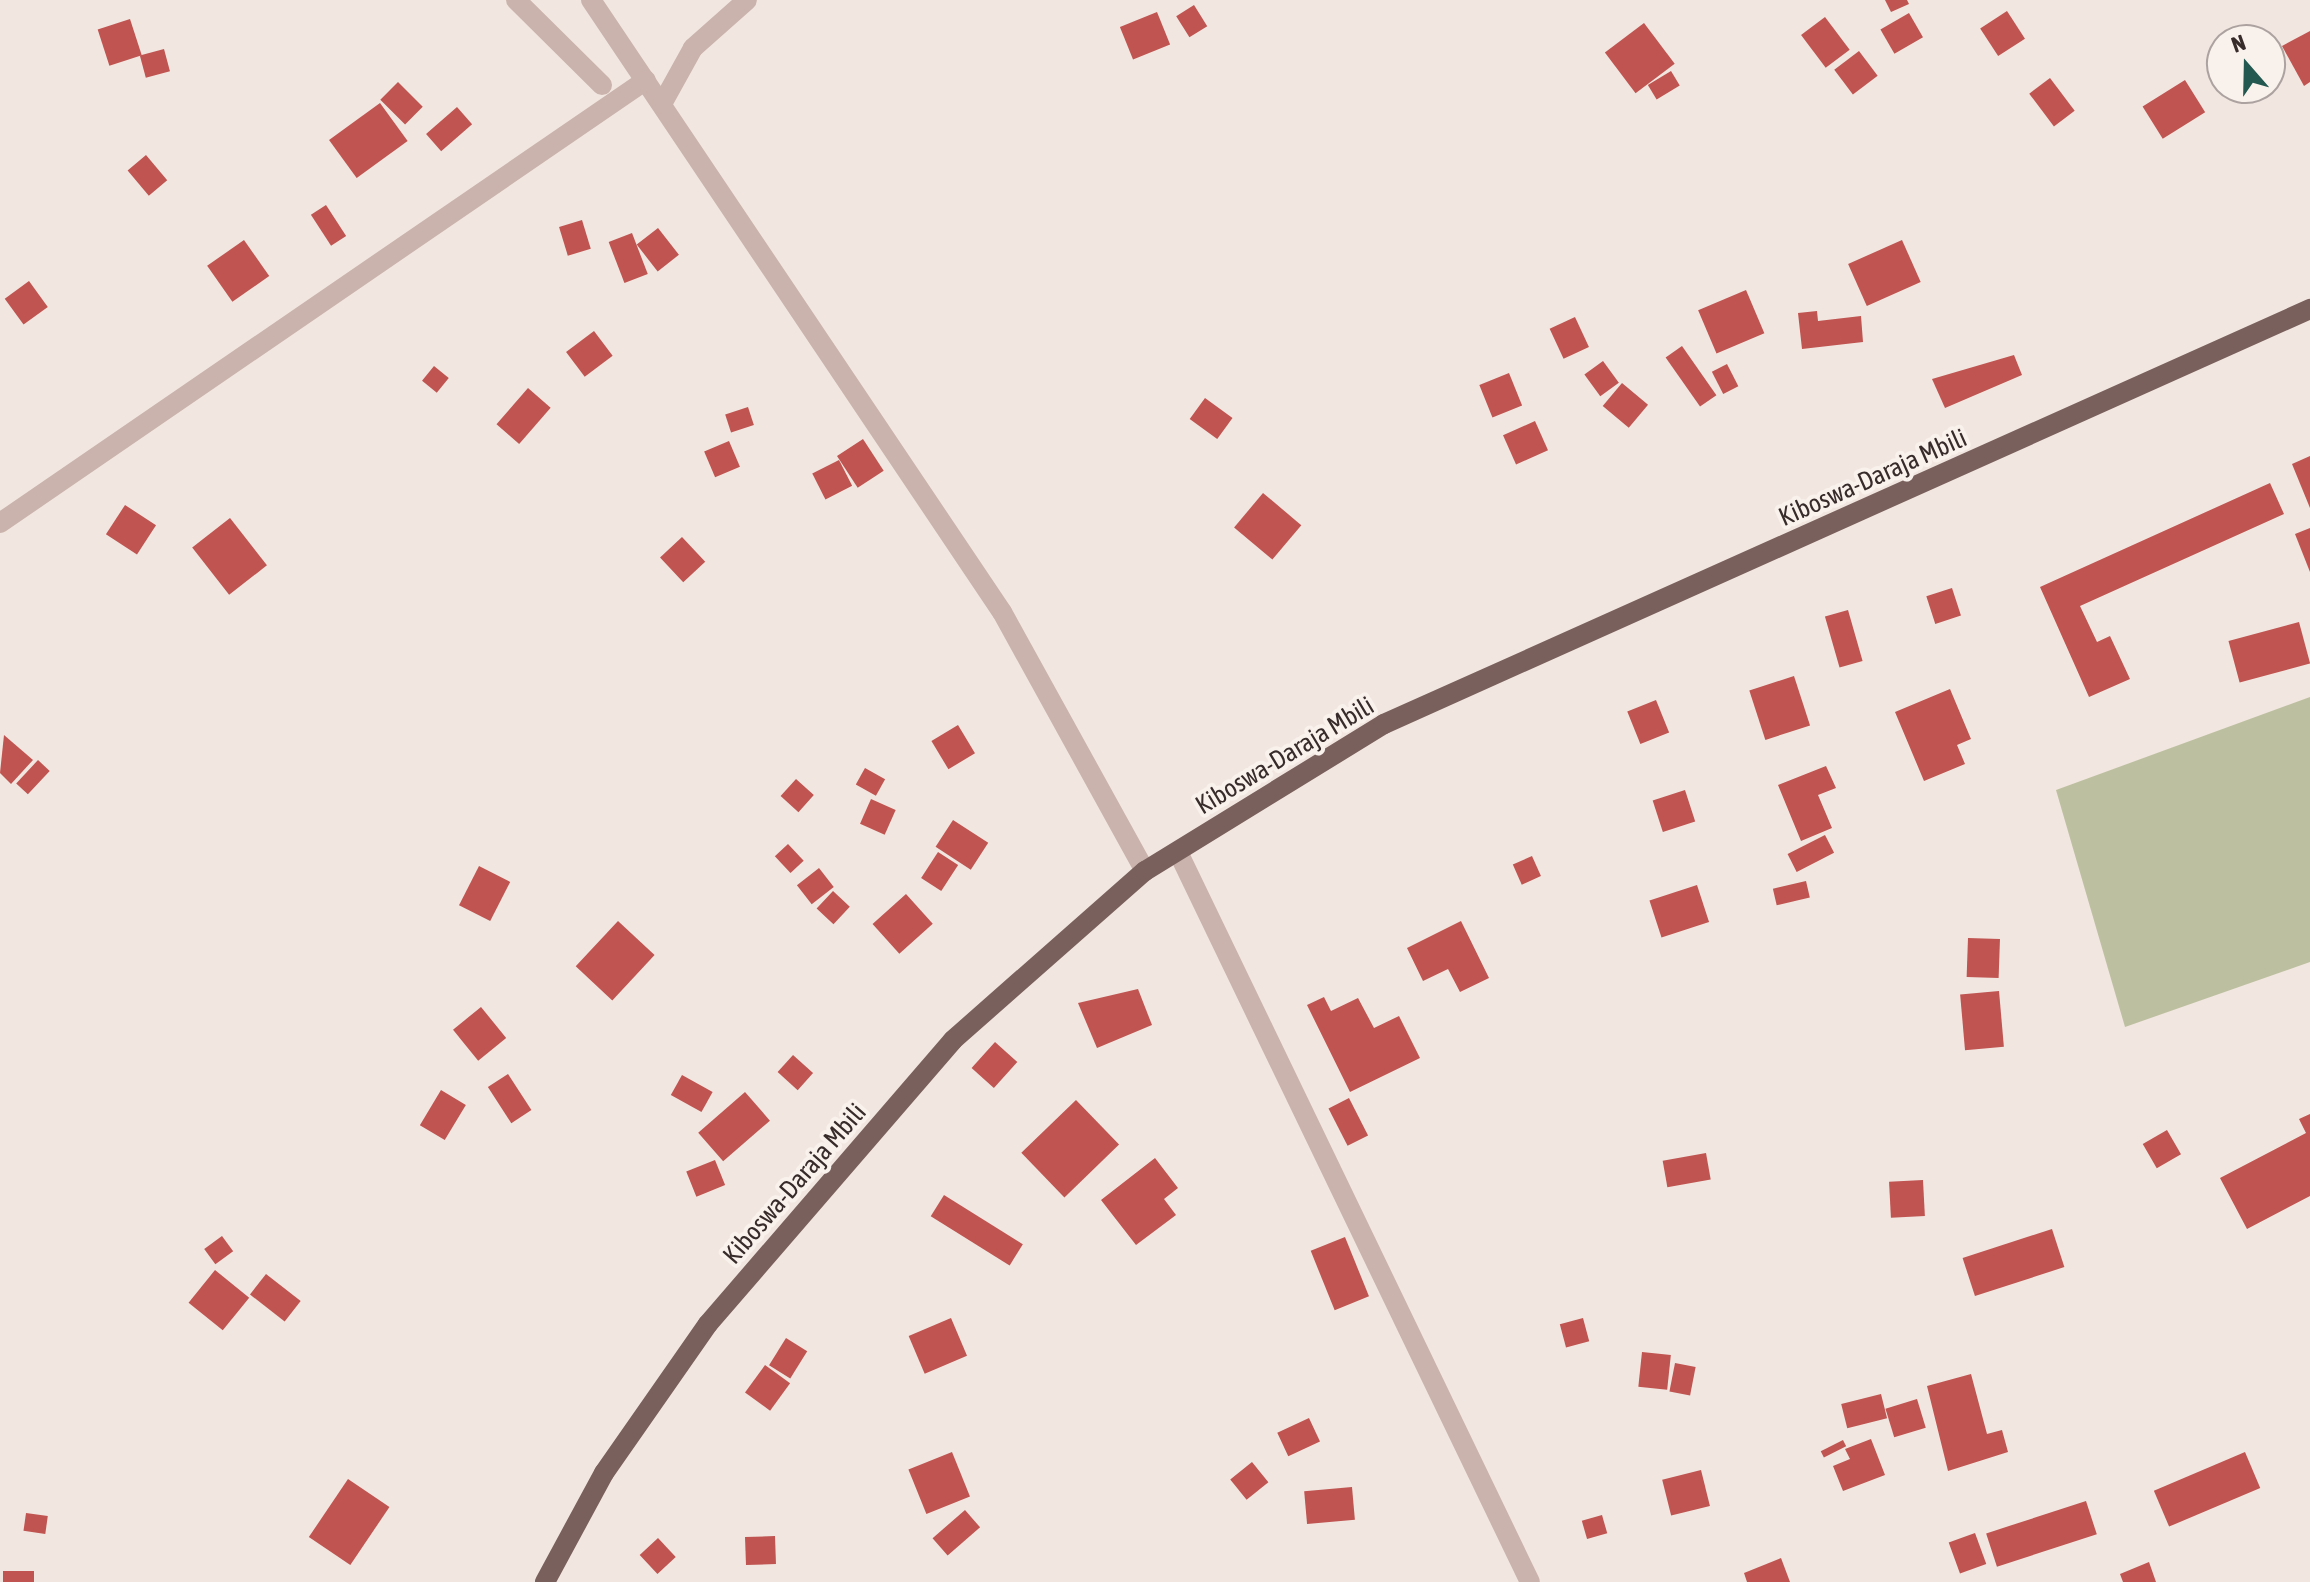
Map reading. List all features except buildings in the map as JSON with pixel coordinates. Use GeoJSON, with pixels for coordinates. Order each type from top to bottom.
{"type":"FeatureCollection","features":[{"type":"Feature","properties":{"kind":"main road","name":"Kiboswa-Daraja Mbili"},"geometry":{"type":"LineString","coordinates":[[545,1582],[604,1473],[708,1324],[953,1040],[1145,871],[1384,724],[2310,309]]}},
{"type":"Feature","properties":{"kind":"street"},"geometry":{"type":"LineString","coordinates":[[516,0],[602,85]]}},
{"type":"Feature","properties":{"kind":"street"},"geometry":{"type":"LineString","coordinates":[[591,0],[1002,612],[1145,871]]}},
{"type":"Feature","properties":{"kind":"street"},"geometry":{"type":"LineString","coordinates":[[662,104],[693,48],[747,0]]}},
{"type":"Feature","properties":{"kind":"street"},"geometry":{"type":"LineString","coordinates":[[0,523],[646,80]]}},
{"type":"Feature","properties":{"kind":"street"},"geometry":{"type":"LineString","coordinates":[[1178,852],[1530,1582]]}},
{"type":"Feature","properties":{"kind":"green space"},"geometry":{"type":"Polygon","coordinates":[[[2310,697],[2310,962],[2125,1027],[2056,790],[2310,697]]]}}]}
